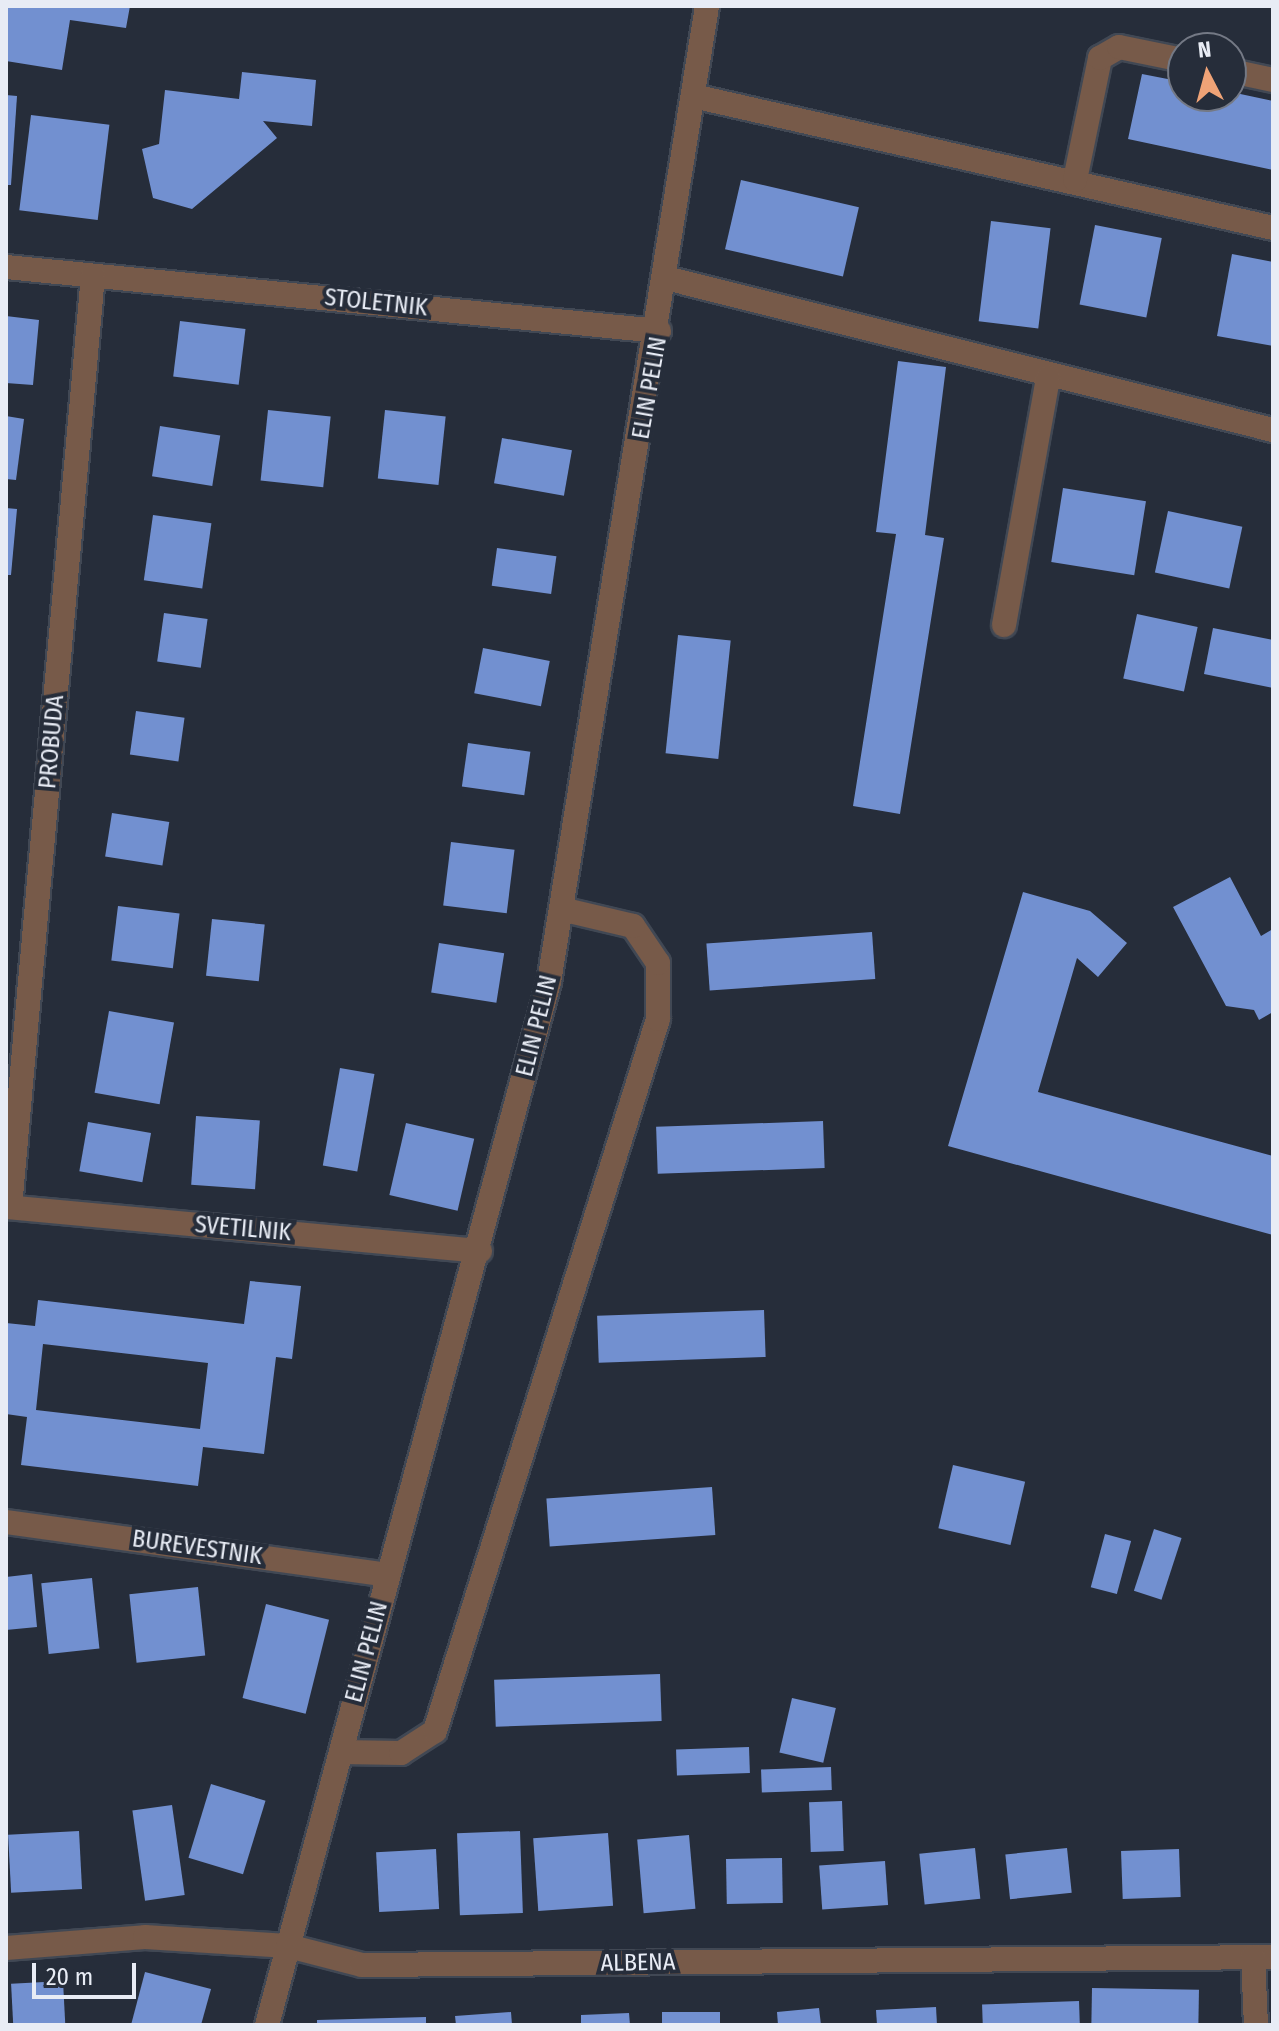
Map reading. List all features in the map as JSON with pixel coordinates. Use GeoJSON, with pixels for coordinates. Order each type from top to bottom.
{"type":"FeatureCollection","features":[{"type":"Feature","properties":{"kind":"street","name":"ELIN PELIN"},"geometry":{"type":"LineString","coordinates":[[267,2025],[388,1575],[480,1251],[561,909],[659,331],[707,6]]}},
{"type":"Feature","properties":{"kind":"street"},"geometry":{"type":"LineString","coordinates":[[1075,180],[1100,58],[1119,47],[1167,57]]}},
{"type":"Feature","properties":{"kind":"street"},"geometry":{"type":"LineString","coordinates":[[1247,74],[1273,80]]}},
{"type":"Feature","properties":{"kind":"street"},"geometry":{"type":"LineString","coordinates":[[693,96],[1075,180],[1273,228]]}},
{"type":"Feature","properties":{"kind":"street","name":"STOLETNIK"},"geometry":{"type":"LineString","coordinates":[[6,267],[659,331]]}},
{"type":"Feature","properties":{"kind":"street","name":"PROBUDA"},"geometry":{"type":"LineString","coordinates":[[8,1207],[93,276]]}},
{"type":"Feature","properties":{"kind":"street"},"geometry":{"type":"LineString","coordinates":[[666,278],[1048,378],[1273,430]]}},
{"type":"Feature","properties":{"kind":"street"},"geometry":{"type":"LineString","coordinates":[[1004,625],[1048,378]]}},
{"type":"Feature","properties":{"kind":"street"},"geometry":{"type":"LineString","coordinates":[[341,1752],[401,1753],[435,1731],[658,1019],[658,963],[633,926],[561,909]]}},
{"type":"Feature","properties":{"kind":"street","name":"SVETILNIK"},"geometry":{"type":"LineString","coordinates":[[8,1207],[480,1251]]}},
{"type":"Feature","properties":{"kind":"street","name":"BUREVESTNIK"},"geometry":{"type":"LineString","coordinates":[[6,1522],[388,1575]]}},
{"type":"Feature","properties":{"kind":"street","name":"ALBENA"},"geometry":{"type":"LineString","coordinates":[[6,1948],[145,1937],[288,1946],[362,1965],[1263,1957]]}},
{"type":"Feature","properties":{"kind":"street"},"geometry":{"type":"LineString","coordinates":[[1256,2025],[1263,1957]]}},
{"type":"Feature","properties":{"kind":"building"},"geometry":{"type":"Polygon","coordinates":[[[6,6],[130,6],[126,28],[70,20],[62,70],[6,61],[6,6]]]}},
{"type":"Feature","properties":{"kind":"building"},"geometry":{"type":"Polygon","coordinates":[[[242,72],[316,80],[312,126],[263,121],[277,138],[192,209],[153,198],[142,149],[159,144],[165,90],[239,99],[242,72]]]}},
{"type":"Feature","properties":{"kind":"building"},"geometry":{"type":"Polygon","coordinates":[[[1142,74],[1167,79],[1167,112],[1247,112],[1247,95],[1273,101],[1273,170],[1128,139],[1142,74]]]}},
{"type":"Feature","properties":{"kind":"building"},"geometry":{"type":"Polygon","coordinates":[[[6,95],[17,96],[11,185],[6,185],[6,95]]]}},
{"type":"Feature","properties":{"kind":"building"},"geometry":{"type":"Polygon","coordinates":[[[31,115],[109,125],[98,220],[19,210],[31,115]]]}},
{"type":"Feature","properties":{"kind":"building"},"geometry":{"type":"Polygon","coordinates":[[[741,180],[859,207],[843,276],[725,249],[741,180]]]}},
{"type":"Feature","properties":{"kind":"building"},"geometry":{"type":"Polygon","coordinates":[[[991,221],[1051,228],[1038,329],[979,321],[991,221]]]}},
{"type":"Feature","properties":{"kind":"building"},"geometry":{"type":"Polygon","coordinates":[[[1095,225],[1162,238],[1146,317],[1080,305],[1095,225]]]}},
{"type":"Feature","properties":{"kind":"building"},"geometry":{"type":"Polygon","coordinates":[[[1232,254],[1273,262],[1273,346],[1217,336],[1232,254]]]}},
{"type":"Feature","properties":{"kind":"building"},"geometry":{"type":"Polygon","coordinates":[[[6,316],[39,320],[33,385],[6,383],[6,316]]]}},
{"type":"Feature","properties":{"kind":"building"},"geometry":{"type":"Polygon","coordinates":[[[180,321],[246,329],[239,385],[173,377],[180,321]]]}},
{"type":"Feature","properties":{"kind":"building"},"geometry":{"type":"Polygon","coordinates":[[[898,361],[946,367],[925,535],[944,538],[900,814],[853,806],[896,534],[876,532],[898,361]]]}},
{"type":"Feature","properties":{"kind":"building"},"geometry":{"type":"Polygon","coordinates":[[[268,410],[331,417],[323,487],[261,481],[268,410]]]}},
{"type":"Feature","properties":{"kind":"building"},"geometry":{"type":"Polygon","coordinates":[[[385,410],[446,416],[438,485],[378,479],[385,410]]]}},
{"type":"Feature","properties":{"kind":"building"},"geometry":{"type":"Polygon","coordinates":[[[6,416],[24,419],[16,480],[6,479],[6,416]]]}},
{"type":"Feature","properties":{"kind":"building"},"geometry":{"type":"Polygon","coordinates":[[[160,426],[220,436],[212,486],[152,476],[160,426]]]}},
{"type":"Feature","properties":{"kind":"building"},"geometry":{"type":"Polygon","coordinates":[[[502,438],[572,450],[564,496],[494,483],[502,438]]]}},
{"type":"Feature","properties":{"kind":"building"},"geometry":{"type":"Polygon","coordinates":[[[1063,488],[1146,501],[1134,575],[1051,562],[1063,488]]]}},
{"type":"Feature","properties":{"kind":"building"},"geometry":{"type":"Polygon","coordinates":[[[6,508],[17,509],[11,575],[6,575],[6,508]]]}},
{"type":"Feature","properties":{"kind":"building"},"geometry":{"type":"Polygon","coordinates":[[[1168,511],[1242,527],[1229,588],[1155,573],[1168,511]]]}},
{"type":"Feature","properties":{"kind":"building"},"geometry":{"type":"Polygon","coordinates":[[[153,515],[211,523],[202,589],[144,580],[153,515]]]}},
{"type":"Feature","properties":{"kind":"building"},"geometry":{"type":"Polygon","coordinates":[[[497,548],[556,556],[551,594],[492,586],[497,548]]]}},
{"type":"Feature","properties":{"kind":"building"},"geometry":{"type":"Polygon","coordinates":[[[164,613],[208,619],[201,668],[157,662],[164,613]]]}},
{"type":"Feature","properties":{"kind":"building"},"geometry":{"type":"Polygon","coordinates":[[[1137,614],[1198,627],[1184,691],[1123,679],[1137,614]]]}},
{"type":"Feature","properties":{"kind":"building"},"geometry":{"type":"Polygon","coordinates":[[[1213,628],[1273,640],[1273,688],[1204,674],[1213,628]]]}},
{"type":"Feature","properties":{"kind":"building"},"geometry":{"type":"Polygon","coordinates":[[[678,635],[731,641],[718,759],[666,753],[678,635]]]}},
{"type":"Feature","properties":{"kind":"building"},"geometry":{"type":"Polygon","coordinates":[[[483,648],[550,661],[541,706],[474,693],[483,648]]]}},
{"type":"Feature","properties":{"kind":"building"},"geometry":{"type":"Polygon","coordinates":[[[136,711],[185,718],[178,761],[130,755],[136,711]]]}},
{"type":"Feature","properties":{"kind":"building"},"geometry":{"type":"Polygon","coordinates":[[[468,743],[530,752],[524,795],[462,787],[468,743]]]}},
{"type":"Feature","properties":{"kind":"building"},"geometry":{"type":"Polygon","coordinates":[[[112,813],[169,822],[162,866],[105,856],[112,813]]]}},
{"type":"Feature","properties":{"kind":"building"},"geometry":{"type":"Polygon","coordinates":[[[451,842],[515,850],[507,913],[443,906],[451,842]]]}},
{"type":"Feature","properties":{"kind":"building"},"geometry":{"type":"Polygon","coordinates":[[[1230,877],[1261,936],[1273,929],[1273,1012],[1259,1020],[1254,1010],[1226,1006],[1173,907],[1230,877]]]}},
{"type":"Feature","properties":{"kind":"building"},"geometry":{"type":"Polygon","coordinates":[[[1023,892],[1090,911],[1127,943],[1098,977],[1077,958],[1038,1092],[1273,1156],[1273,1235],[948,1146],[1023,892]]]}},
{"type":"Feature","properties":{"kind":"building"},"geometry":{"type":"Polygon","coordinates":[[[118,906],[180,914],[173,968],[111,961],[118,906]]]}},
{"type":"Feature","properties":{"kind":"building"},"geometry":{"type":"Polygon","coordinates":[[[212,919],[265,925],[259,981],[206,976],[212,919]]]}},
{"type":"Feature","properties":{"kind":"building"},"geometry":{"type":"Polygon","coordinates":[[[872,932],[875,979],[710,990],[706,944],[872,932]]]}},
{"type":"Feature","properties":{"kind":"building"},"geometry":{"type":"Polygon","coordinates":[[[439,943],[504,953],[496,1003],[431,992],[439,943]]]}},
{"type":"Feature","properties":{"kind":"building"},"geometry":{"type":"Polygon","coordinates":[[[109,1011],[174,1022],[160,1104],[95,1093],[109,1011]]]}},
{"type":"Feature","properties":{"kind":"building"},"geometry":{"type":"Polygon","coordinates":[[[340,1068],[374,1074],[357,1172],[323,1165],[340,1068]]]}},
{"type":"Feature","properties":{"kind":"building"},"geometry":{"type":"Polygon","coordinates":[[[196,1116],[260,1120],[255,1189],[191,1185],[196,1116]]]}},
{"type":"Feature","properties":{"kind":"building"},"geometry":{"type":"Polygon","coordinates":[[[823,1121],[825,1168],[658,1174],[656,1127],[823,1121]]]}},
{"type":"Feature","properties":{"kind":"building"},"geometry":{"type":"Polygon","coordinates":[[[88,1122],[151,1133],[142,1182],[79,1171],[88,1122]]]}},
{"type":"Feature","properties":{"kind":"building"},"geometry":{"type":"Polygon","coordinates":[[[406,1123],[474,1139],[458,1211],[389,1195],[406,1123]]]}},
{"type":"Feature","properties":{"kind":"building"},"geometry":{"type":"Polygon","coordinates":[[[250,1281],[301,1286],[292,1359],[276,1357],[264,1454],[203,1447],[198,1486],[21,1465],[27,1417],[6,1414],[6,1323],[35,1326],[38,1300],[244,1324],[250,1281]],[[43,1344],[36,1410],[200,1429],[208,1363],[43,1344]]]}},
{"type":"Feature","properties":{"kind":"building"},"geometry":{"type":"Polygon","coordinates":[[[764,1310],[766,1357],[599,1363],[597,1316],[764,1310]]]}},
{"type":"Feature","properties":{"kind":"building"},"geometry":{"type":"Polygon","coordinates":[[[953,1465],[1025,1482],[1010,1545],[938,1528],[953,1465]]]}},
{"type":"Feature","properties":{"kind":"building"},"geometry":{"type":"Polygon","coordinates":[[[712,1487],[715,1535],[550,1546],[546,1499],[712,1487]]]}},
{"type":"Feature","properties":{"kind":"building"},"geometry":{"type":"Polygon","coordinates":[[[1154,1529],[1182,1538],[1161,1600],[1134,1591],[1154,1529]]]}},
{"type":"Feature","properties":{"kind":"building"},"geometry":{"type":"Polygon","coordinates":[[[1105,1534],[1131,1541],[1117,1594],[1091,1587],[1105,1534]]]}},
{"type":"Feature","properties":{"kind":"building"},"geometry":{"type":"Polygon","coordinates":[[[32,1574],[37,1627],[6,1630],[6,1577],[32,1574]]]}},
{"type":"Feature","properties":{"kind":"building"},"geometry":{"type":"Polygon","coordinates":[[[92,1578],[99,1649],[49,1654],[41,1583],[92,1578]]]}},
{"type":"Feature","properties":{"kind":"building"},"geometry":{"type":"Polygon","coordinates":[[[198,1587],[205,1656],[137,1663],[129,1594],[198,1587]]]}},
{"type":"Feature","properties":{"kind":"building"},"geometry":{"type":"Polygon","coordinates":[[[266,1604],[329,1620],[306,1714],[243,1698],[266,1604]]]}},
{"type":"Feature","properties":{"kind":"building"},"geometry":{"type":"Polygon","coordinates":[[[660,1674],[662,1721],[496,1727],[494,1680],[660,1674]]]}},
{"type":"Feature","properties":{"kind":"building"},"geometry":{"type":"Polygon","coordinates":[[[792,1698],[836,1708],[823,1763],[779,1753],[792,1698]]]}},
{"type":"Feature","properties":{"kind":"building"},"geometry":{"type":"Polygon","coordinates":[[[749,1747],[750,1773],[677,1776],[676,1750],[749,1747]]]}},
{"type":"Feature","properties":{"kind":"building"},"geometry":{"type":"Polygon","coordinates":[[[831,1767],[832,1790],[762,1792],[761,1769],[831,1767]]]}},
{"type":"Feature","properties":{"kind":"building"},"geometry":{"type":"Polygon","coordinates":[[[211,1784],[266,1801],[243,1874],[188,1858],[211,1784]]]}},
{"type":"Feature","properties":{"kind":"building"},"geometry":{"type":"Polygon","coordinates":[[[842,1801],[844,1851],[811,1852],[809,1802],[842,1801]]]}},
{"type":"Feature","properties":{"kind":"building"},"geometry":{"type":"Polygon","coordinates":[[[172,1805],[185,1895],[145,1901],[132,1811],[172,1805]]]}},
{"type":"Feature","properties":{"kind":"building"},"geometry":{"type":"Polygon","coordinates":[[[79,1831],[82,1889],[11,1893],[8,1835],[79,1831]]]}},
{"type":"Feature","properties":{"kind":"building"},"geometry":{"type":"Polygon","coordinates":[[[520,1831],[523,1913],[460,1915],[457,1833],[520,1831]]]}},
{"type":"Feature","properties":{"kind":"building"},"geometry":{"type":"Polygon","coordinates":[[[608,1833],[613,1906],[538,1911],[533,1838],[608,1833]]]}},
{"type":"Feature","properties":{"kind":"building"},"geometry":{"type":"Polygon","coordinates":[[[689,1835],[695,1909],[644,1913],[637,1840],[689,1835]]]}},
{"type":"Feature","properties":{"kind":"building"},"geometry":{"type":"Polygon","coordinates":[[[975,1848],[980,1899],[925,1905],[919,1854],[975,1848]]]}},
{"type":"Feature","properties":{"kind":"building"},"geometry":{"type":"Polygon","coordinates":[[[1067,1848],[1072,1893],[1010,1899],[1005,1854],[1067,1848]]]}},
{"type":"Feature","properties":{"kind":"building"},"geometry":{"type":"Polygon","coordinates":[[[436,1849],[439,1909],[379,1912],[376,1852],[436,1849]]]}},
{"type":"Feature","properties":{"kind":"building"},"geometry":{"type":"Polygon","coordinates":[[[1179,1849],[1181,1897],[1123,1899],[1121,1851],[1179,1849]]]}},
{"type":"Feature","properties":{"kind":"building"},"geometry":{"type":"Polygon","coordinates":[[[782,1858],[783,1903],[727,1904],[726,1859],[782,1858]]]}},
{"type":"Feature","properties":{"kind":"building"},"geometry":{"type":"Polygon","coordinates":[[[885,1861],[888,1905],[822,1909],[819,1866],[885,1861]]]}},
{"type":"Feature","properties":{"kind":"building"},"geometry":{"type":"Polygon","coordinates":[[[145,1972],[211,1989],[201,2025],[131,2025],[145,1972]]]}},
{"type":"Feature","properties":{"kind":"building"},"geometry":{"type":"Polygon","coordinates":[[[63,1981],[65,2025],[13,2025],[11,1984],[63,1981]]]}},
{"type":"Feature","properties":{"kind":"building"},"geometry":{"type":"Polygon","coordinates":[[[1092,1988],[1199,1990],[1198,2025],[1091,2025],[1092,1988]]]}},
{"type":"Feature","properties":{"kind":"building"},"geometry":{"type":"Polygon","coordinates":[[[1079,2001],[1080,2025],[983,2025],[982,2004],[1079,2001]]]}},
{"type":"Feature","properties":{"kind":"building"},"geometry":{"type":"Polygon","coordinates":[[[936,2007],[937,2025],[877,2025],[876,2010],[936,2007]]]}},
{"type":"Feature","properties":{"kind":"building"},"geometry":{"type":"Polygon","coordinates":[[[819,2008],[821,2025],[778,2025],[777,2012],[819,2008]]]}},
{"type":"Feature","properties":{"kind":"building"},"geometry":{"type":"Polygon","coordinates":[[[511,2012],[512,2025],[456,2025],[455,2016],[511,2012]]]}},
{"type":"Feature","properties":{"kind":"building"},"geometry":{"type":"Polygon","coordinates":[[[662,2012],[720,2012],[720,2025],[662,2025],[662,2012]]]}},
{"type":"Feature","properties":{"kind":"building"},"geometry":{"type":"Polygon","coordinates":[[[629,2013],[630,2025],[581,2025],[581,2015],[629,2013]]]}},
{"type":"Feature","properties":{"kind":"building"},"geometry":{"type":"Polygon","coordinates":[[[426,2017],[426,2025],[317,2025],[317,2020],[426,2017]]]}}]}
